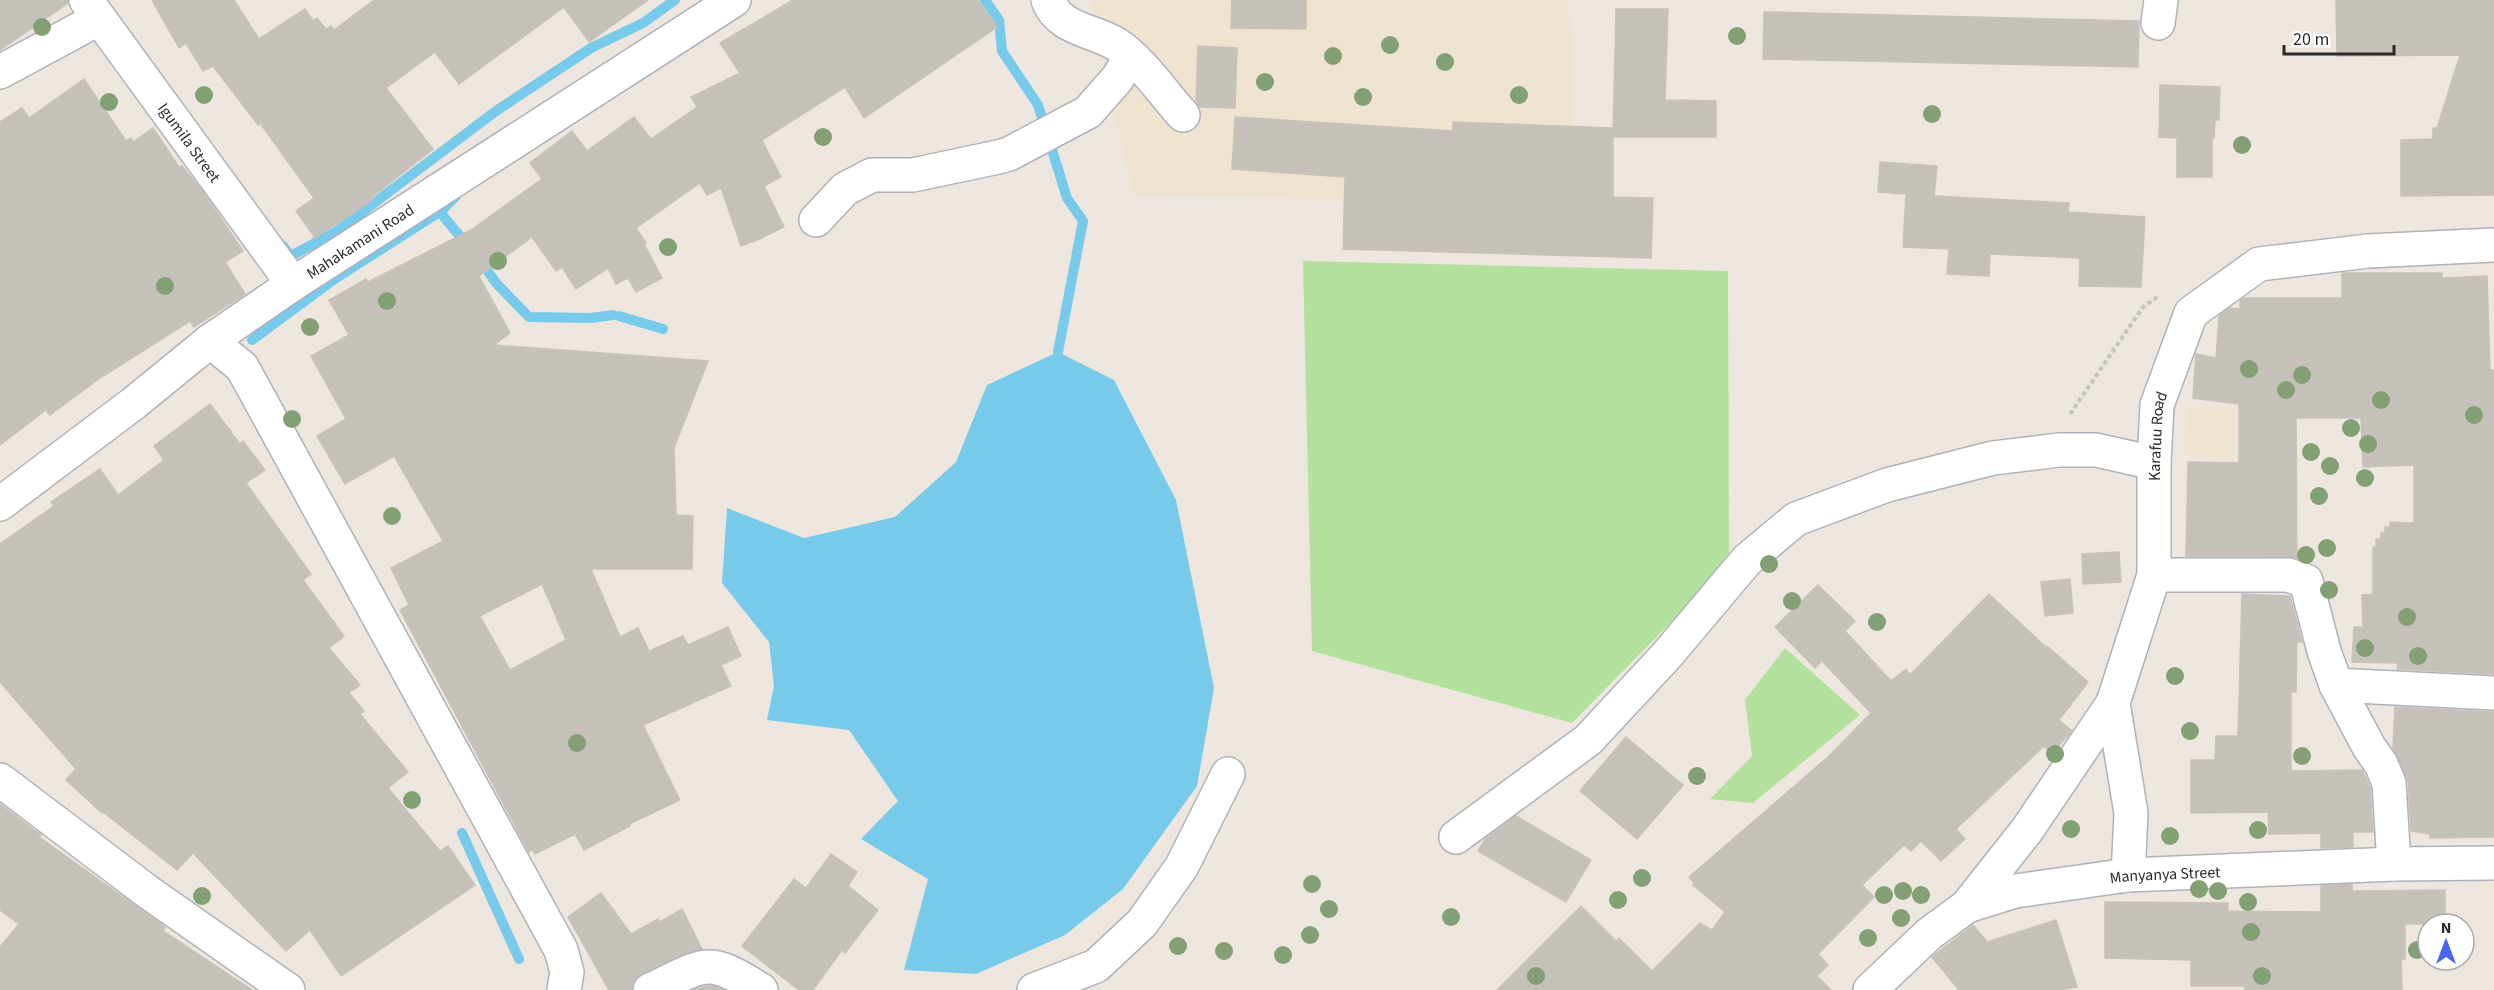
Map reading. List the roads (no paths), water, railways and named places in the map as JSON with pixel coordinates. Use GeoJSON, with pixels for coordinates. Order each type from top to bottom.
{"type":"FeatureCollection","features":[{"type":"Feature","properties":{"kind":"street","name":"Mahakamani Road"},"geometry":{"type":"LineString","coordinates":[[0,504],[134,403],[210,341],[293,284],[735,0]]}},
{"type":"Feature","properties":{"kind":"street"},"geometry":{"type":"LineString","coordinates":[[1048,0],[1052,10],[1065,22],[1115,43],[1131,57],[1183,116]]}},
{"type":"Feature","properties":{"kind":"street","name":"Igumila Street"},"geometry":{"type":"LineString","coordinates":[[92,10],[293,284]]}},
{"type":"Feature","properties":{"kind":"street"},"geometry":{"type":"LineString","coordinates":[[0,72],[92,10]]}},
{"type":"Feature","properties":{"kind":"street"},"geometry":{"type":"LineString","coordinates":[[816,220],[845,189],[872,175],[914,175],[1009,154],[1077,119],[1101,98],[1131,57]]}},
{"type":"Feature","properties":{"kind":"street","name":"Karafuu Road"},"geometry":{"type":"LineString","coordinates":[[2128,875],[2132,813],[2113,703],[2154,574],[2154,463],[2157,405],[2191,314],[2259,264],[2368,250],[2494,245]]}},
{"type":"Feature","properties":{"kind":"street"},"geometry":{"type":"LineString","coordinates":[[210,341],[242,367],[561,950],[567,972],[564,990]]}},
{"type":"Feature","properties":{"kind":"street"},"geometry":{"type":"LineString","coordinates":[[1456,837],[1588,740],[1667,655],[1747,560],[1796,519],[1887,485],[1993,458],[2059,450],[2096,450],[2154,463]]}},
{"type":"Feature","properties":{"kind":"street"},"geometry":{"type":"LineString","coordinates":[[2154,574],[2288,575],[2306,581],[2324,651],[2336,685],[2369,747],[2381,764],[2389,783],[2394,864]]}},
{"type":"Feature","properties":{"kind":"street"},"geometry":{"type":"LineString","coordinates":[[2336,685],[2494,693]]}},
{"type":"Feature","properties":{"kind":"street"},"geometry":{"type":"LineString","coordinates":[[1967,906],[2027,830],[2113,703]]}},
{"type":"Feature","properties":{"kind":"street"},"geometry":{"type":"LineString","coordinates":[[1034,990],[1096,966],[1142,923],[1182,866],[1228,774]]}},
{"type":"Feature","properties":{"kind":"street"},"geometry":{"type":"LineString","coordinates":[[0,780],[148,892],[288,990]]}},
{"type":"Feature","properties":{"kind":"street","name":"Manyanya Street"},"geometry":{"type":"LineString","coordinates":[[1870,990],[1929,934],[1967,906],[2015,891],[2128,875],[2394,864],[2494,863]]}},
{"type":"Feature","properties":{"kind":"street"},"geometry":{"type":"LineString","coordinates":[[650,990],[701,966],[717,966],[732,971],[761,990]]}},
{"type":"Feature","properties":{"kind":"water"},"geometry":{"type":"Polygon","coordinates":[[[1058,352],[1114,380],[1176,500],[1214,688],[1197,786],[1123,889],[1065,935],[976,974],[904,970],[928,879],[861,839],[898,801],[849,730],[767,720],[774,686],[769,642],[722,583],[727,508],[804,538],[895,517],[956,462],[987,385],[1058,352]]]}},
{"type":"Feature","properties":{"kind":"waterway"},"geometry":{"type":"LineString","coordinates":[[283,246],[291,256],[337,231],[496,111],[591,48],[643,23],[675,0]]}},
{"type":"Feature","properties":{"kind":"waterway"},"geometry":{"type":"LineString","coordinates":[[985,0],[999,20],[1002,51],[1038,105],[1067,198],[1083,221],[1058,352]]}},
{"type":"Feature","properties":{"kind":"waterway"},"geometry":{"type":"LineString","coordinates":[[252,340],[336,278],[441,211],[457,195]]}},
{"type":"Feature","properties":{"kind":"waterway"},"geometry":{"type":"LineString","coordinates":[[441,211],[468,246]]}},
{"type":"Feature","properties":{"kind":"waterway"},"geometry":{"type":"LineString","coordinates":[[480,260],[496,283],[529,317],[591,318],[613,315]]}},
{"type":"Feature","properties":{"kind":"waterway"},"geometry":{"type":"LineString","coordinates":[[619,316],[663,329]]}},
{"type":"Feature","properties":{"kind":"waterway"},"geometry":{"type":"LineString","coordinates":[[462,833],[519,959]]}}]}
